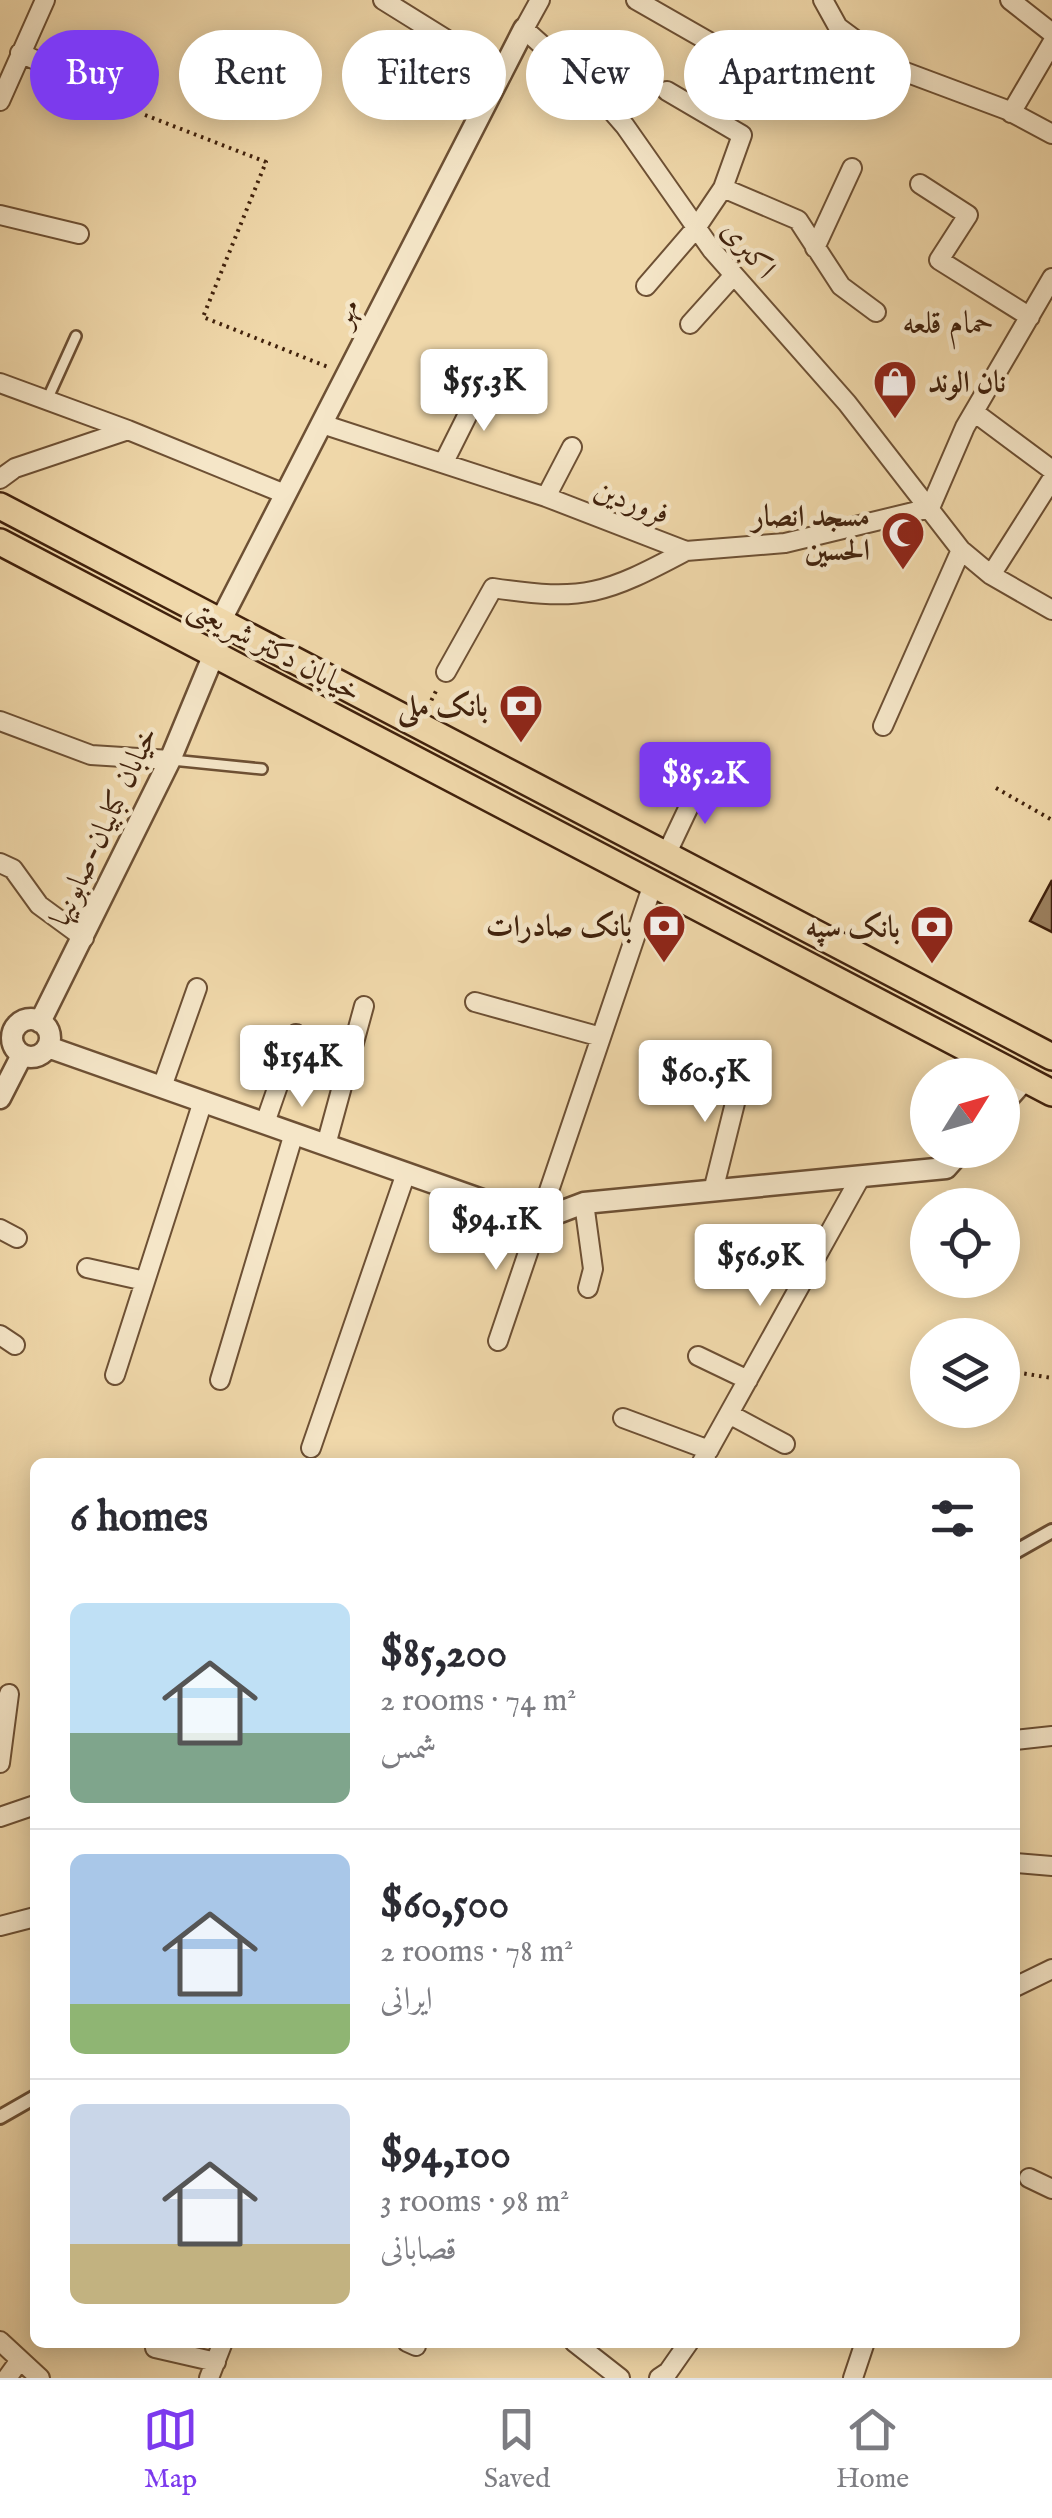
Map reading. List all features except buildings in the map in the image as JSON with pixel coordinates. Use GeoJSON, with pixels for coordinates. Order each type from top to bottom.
{"type":"FeatureCollection","features":[{"type":"Feature","properties":{"kind":"main road","name":"خیابان دکتر شریعتی"},"geometry":{"type":"LineString","coordinates":[[0,506],[1052,1057]]}},
{"type":"Feature","properties":{"kind":"main road","name":"خیابان دکتر شریعتی"},"geometry":{"type":"LineString","coordinates":[[0,542],[1052,1093]]}},
{"type":"Feature","properties":{"kind":"main road"},"geometry":{"type":"LineString","coordinates":[[982,1056],[995,1027]]}},
{"type":"Feature","properties":{"kind":"street"},"geometry":{"type":"LineString","coordinates":[[0,101],[45,0]]}},
{"type":"Feature","properties":{"kind":"street"},"geometry":{"type":"LineString","coordinates":[[382,0],[431,30]]}},
{"type":"Feature","properties":{"kind":"street"},"geometry":{"type":"LineString","coordinates":[[524,30],[540,0]]}},
{"type":"Feature","properties":{"kind":"street"},"geometry":{"type":"LineString","coordinates":[[636,0],[688,30]]}},
{"type":"Feature","properties":{"kind":"street"},"geometry":{"type":"LineString","coordinates":[[823,0],[838,27],[892,66],[1012,112],[1052,134]]}},
{"type":"Feature","properties":{"kind":"street"},"geometry":{"type":"LineString","coordinates":[[1010,0],[1052,32]]}},
{"type":"Feature","properties":{"kind":"street","name":"مهر"},"geometry":{"type":"LineString","coordinates":[[506,66],[524,30]]}},
{"type":"Feature","properties":{"kind":"street","name":"اکبری"},"geometry":{"type":"LineString","coordinates":[[524,30],[612,111],[696,228],[847,402],[961,550],[992,575],[1052,610]]}},
{"type":"Feature","properties":{"kind":"street"},"geometry":{"type":"LineString","coordinates":[[1012,112],[1052,43]]}},
{"type":"Feature","properties":{"kind":"street"},"geometry":{"type":"LineString","coordinates":[[20,53],[30,58]]}},
{"type":"Feature","properties":{"kind":"street"},"geometry":{"type":"LineString","coordinates":[[646,286],[696,228],[723,188],[742,135],[667,91]]}},
{"type":"Feature","properties":{"kind":"street","name":"مهر"},"geometry":{"type":"LineString","coordinates":[[220,622],[478,120]]}},
{"type":"Feature","properties":{"kind":"street"},"geometry":{"type":"LineString","coordinates":[[815,248],[852,168]]}},
{"type":"Feature","properties":{"kind":"street"},"geometry":{"type":"LineString","coordinates":[[920,184],[968,215],[940,260],[1030,317]]}},
{"type":"Feature","properties":{"kind":"street"},"geometry":{"type":"LineString","coordinates":[[723,188],[798,220],[841,286],[876,312]]}},
{"type":"Feature","properties":{"kind":"street"},"geometry":{"type":"LineString","coordinates":[[0,215],[79,234]]}},
{"type":"Feature","properties":{"kind":"street"},"geometry":{"type":"LineString","coordinates":[[690,324],[734,275]]}},
{"type":"Feature","properties":{"kind":"street"},"geometry":{"type":"LineString","coordinates":[[930,508],[974,412],[1052,278]]}},
{"type":"Feature","properties":{"kind":"street"},"geometry":{"type":"LineString","coordinates":[[0,384],[128,430],[285,494]]}},
{"type":"Feature","properties":{"kind":"street"},"geometry":{"type":"LineString","coordinates":[[444,462],[482,386]]}},
{"type":"Feature","properties":{"kind":"street"},"geometry":{"type":"LineString","coordinates":[[974,412],[1052,470]]}},
{"type":"Feature","properties":{"kind":"street","name":"فروردین"},"geometry":{"type":"LineString","coordinates":[[322,424],[546,497],[686,551],[784,543],[930,508]]}},
{"type":"Feature","properties":{"kind":"street"},"geometry":{"type":"LineString","coordinates":[[0,479],[15,468],[128,430]]}},
{"type":"Feature","properties":{"kind":"street"},"geometry":{"type":"LineString","coordinates":[[546,497],[572,448]]}},
{"type":"Feature","properties":{"kind":"street"},"geometry":{"type":"LineString","coordinates":[[992,575],[1052,480]]}},
{"type":"Feature","properties":{"kind":"street"},"geometry":{"type":"LineString","coordinates":[[883,726],[961,550]]}},
{"type":"Feature","properties":{"kind":"street"},"geometry":{"type":"LineString","coordinates":[[446,672],[492,588],[546,596],[590,595],[629,582],[686,551]]}},
{"type":"Feature","properties":{"kind":"street","name":"خیابان کبابیان-صابونیها"},"geometry":{"type":"LineString","coordinates":[[40,1022],[170,760],[214,654]]}},
{"type":"Feature","properties":{"kind":"street"},"geometry":{"type":"LineString","coordinates":[[0,721],[92,755],[170,760]]}},
{"type":"Feature","properties":{"kind":"street"},"geometry":{"type":"LineString","coordinates":[[666,855],[702,779]]}},
{"type":"Feature","properties":{"kind":"street"},"geometry":{"type":"LineString","coordinates":[[0,863],[13,869],[39,905],[84,938]]}},
{"type":"Feature","properties":{"kind":"street"},"geometry":{"type":"LineString","coordinates":[[498,1342],[653,884]]}},
{"type":"Feature","properties":{"kind":"street"},"geometry":{"type":"LineString","coordinates":[[162,1087],[197,988]]}},
{"type":"Feature","properties":{"kind":"street"},"geometry":{"type":"LineString","coordinates":[[475,1002],[601,1037]]}},
{"type":"Feature","properties":{"kind":"street"},"geometry":{"type":"LineString","coordinates":[[326,1145],[364,1006]]}},
{"type":"Feature","properties":{"kind":"street"},"geometry":{"type":"LineString","coordinates":[[27,1020],[40,1022],[50,1035],[48,1046],[39,1056],[22,1055],[7,1030],[27,1020]]}},
{"type":"Feature","properties":{"kind":"street"},"geometry":{"type":"LineString","coordinates":[[265,1123],[296,1034]]}},
{"type":"Feature","properties":{"kind":"street"},"geometry":{"type":"LineString","coordinates":[[48,1046],[539,1220],[584,1202],[946,1168]]}},
{"type":"Feature","properties":{"kind":"street"},"geometry":{"type":"LineString","coordinates":[[0,1098],[22,1055]]}},
{"type":"Feature","properties":{"kind":"street"},"geometry":{"type":"LineString","coordinates":[[713,1191],[744,1071]]}},
{"type":"Feature","properties":{"kind":"street"},"geometry":{"type":"LineString","coordinates":[[1020,1086],[1026,1080]]}},
{"type":"Feature","properties":{"kind":"street"},"geometry":{"type":"LineString","coordinates":[[115,1374],[203,1101]]}},
{"type":"Feature","properties":{"kind":"street"},"geometry":{"type":"LineString","coordinates":[[220,1380],[294,1133]]}},
{"type":"Feature","properties":{"kind":"street"},"geometry":{"type":"LineString","coordinates":[[311,1448],[406,1173]]}},
{"type":"Feature","properties":{"kind":"street"},"geometry":{"type":"LineString","coordinates":[[623,1418],[706,1456],[860,1178]]}},
{"type":"Feature","properties":{"kind":"street"},"geometry":{"type":"LineString","coordinates":[[584,1202],[592,1269],[588,1288]]}},
{"type":"Feature","properties":{"kind":"street"},"geometry":{"type":"LineString","coordinates":[[87,1268],[145,1281]]}},
{"type":"Feature","properties":{"kind":"street"},"geometry":{"type":"LineString","coordinates":[[698,1356],[748,1380]]}},
{"type":"Feature","properties":{"kind":"street"},"geometry":{"type":"LineString","coordinates":[[729,1414],[785,1444]]}},
{"type":"Feature","properties":{"kind":"street"},"geometry":{"type":"LineString","coordinates":[[1020,1549],[1052,1532]]}},
{"type":"Feature","properties":{"kind":"street"},"geometry":{"type":"LineString","coordinates":[[0,1763],[10,1694]]}},
{"type":"Feature","properties":{"kind":"street"},"geometry":{"type":"LineString","coordinates":[[1020,1739],[1052,1736]]}},
{"type":"Feature","properties":{"kind":"street"},"geometry":{"type":"LineString","coordinates":[[0,1817],[30,1807]]}},
{"type":"Feature","properties":{"kind":"street"},"geometry":{"type":"LineString","coordinates":[[1020,1863],[1052,1866]]}},
{"type":"Feature","properties":{"kind":"street"},"geometry":{"type":"LineString","coordinates":[[0,1926],[30,1918]]}},
{"type":"Feature","properties":{"kind":"street"},"geometry":{"type":"LineString","coordinates":[[1020,1985],[1052,1969]]}},
{"type":"Feature","properties":{"kind":"street"},"geometry":{"type":"LineString","coordinates":[[0,2116],[30,2100]]}},
{"type":"Feature","properties":{"kind":"street"},"geometry":{"type":"LineString","coordinates":[[1029,2178],[1052,2189]]}},
{"type":"Feature","properties":{"kind":"street"},"geometry":{"type":"LineString","coordinates":[[0,2341],[40,2378]]}},
{"type":"Feature","properties":{"kind":"street"},"geometry":{"type":"LineString","coordinates":[[155,2348],[213,2370]]}},
{"type":"Feature","properties":{"kind":"street"},"geometry":{"type":"LineString","coordinates":[[582,2348],[620,2378]]}},
{"type":"Feature","properties":{"kind":"street"},"geometry":{"type":"LineString","coordinates":[[658,2378],[668,2372],[686,2348]]}},
{"type":"Feature","properties":{"kind":"street"},"geometry":{"type":"LineString","coordinates":[[861,2374],[864,2348]]}},
{"type":"Feature","properties":{"kind":"street"},"geometry":{"type":"LineString","coordinates":[[7,2378],[20,2360]]}},
{"type":"Feature","properties":{"kind":"lane"},"geometry":{"type":"LineString","coordinates":[[47,400],[76,336]]}},
{"type":"Feature","properties":{"kind":"lane"},"geometry":{"type":"LineString","coordinates":[[170,760],[262,769]]}},
{"type":"Feature","properties":{"kind":"path"},"geometry":{"type":"LineString","coordinates":[[158,120],[266,162],[203,317],[347,375]]}},
{"type":"Feature","properties":{"kind":"path"},"geometry":{"type":"LineString","coordinates":[[418,726],[446,672]]}},
{"type":"Feature","properties":{"kind":"path"},"geometry":{"type":"LineString","coordinates":[[996,788],[1052,820]]}},
{"type":"Feature","properties":{"kind":"path"},"geometry":{"type":"LineString","coordinates":[[1020,1373],[1052,1378]]}},
{"type":"Feature","properties":{"kind":"place","name":"نان الوند"},"geometry":{"type":"Point","coordinates":[895,420]}},
{"type":"Feature","properties":{"kind":"place","name":"مسجد انصار الحسین"},"geometry":{"type":"Point","coordinates":[903,571]}},
{"type":"Feature","properties":{"kind":"place","name":"بانک ملی"},"geometry":{"type":"Point","coordinates":[521,744]}},
{"type":"Feature","properties":{"kind":"place","name":"بانک صادرات"},"geometry":{"type":"Point","coordinates":[664,964]}},
{"type":"Feature","properties":{"kind":"place","name":"بانک سپه"},"geometry":{"type":"Point","coordinates":[932,965]}},
{"type":"Feature","properties":{"kind":"district","name":"حمام قلعه"},"geometry":{"type":"Point","coordinates":[948,322]}}]}
